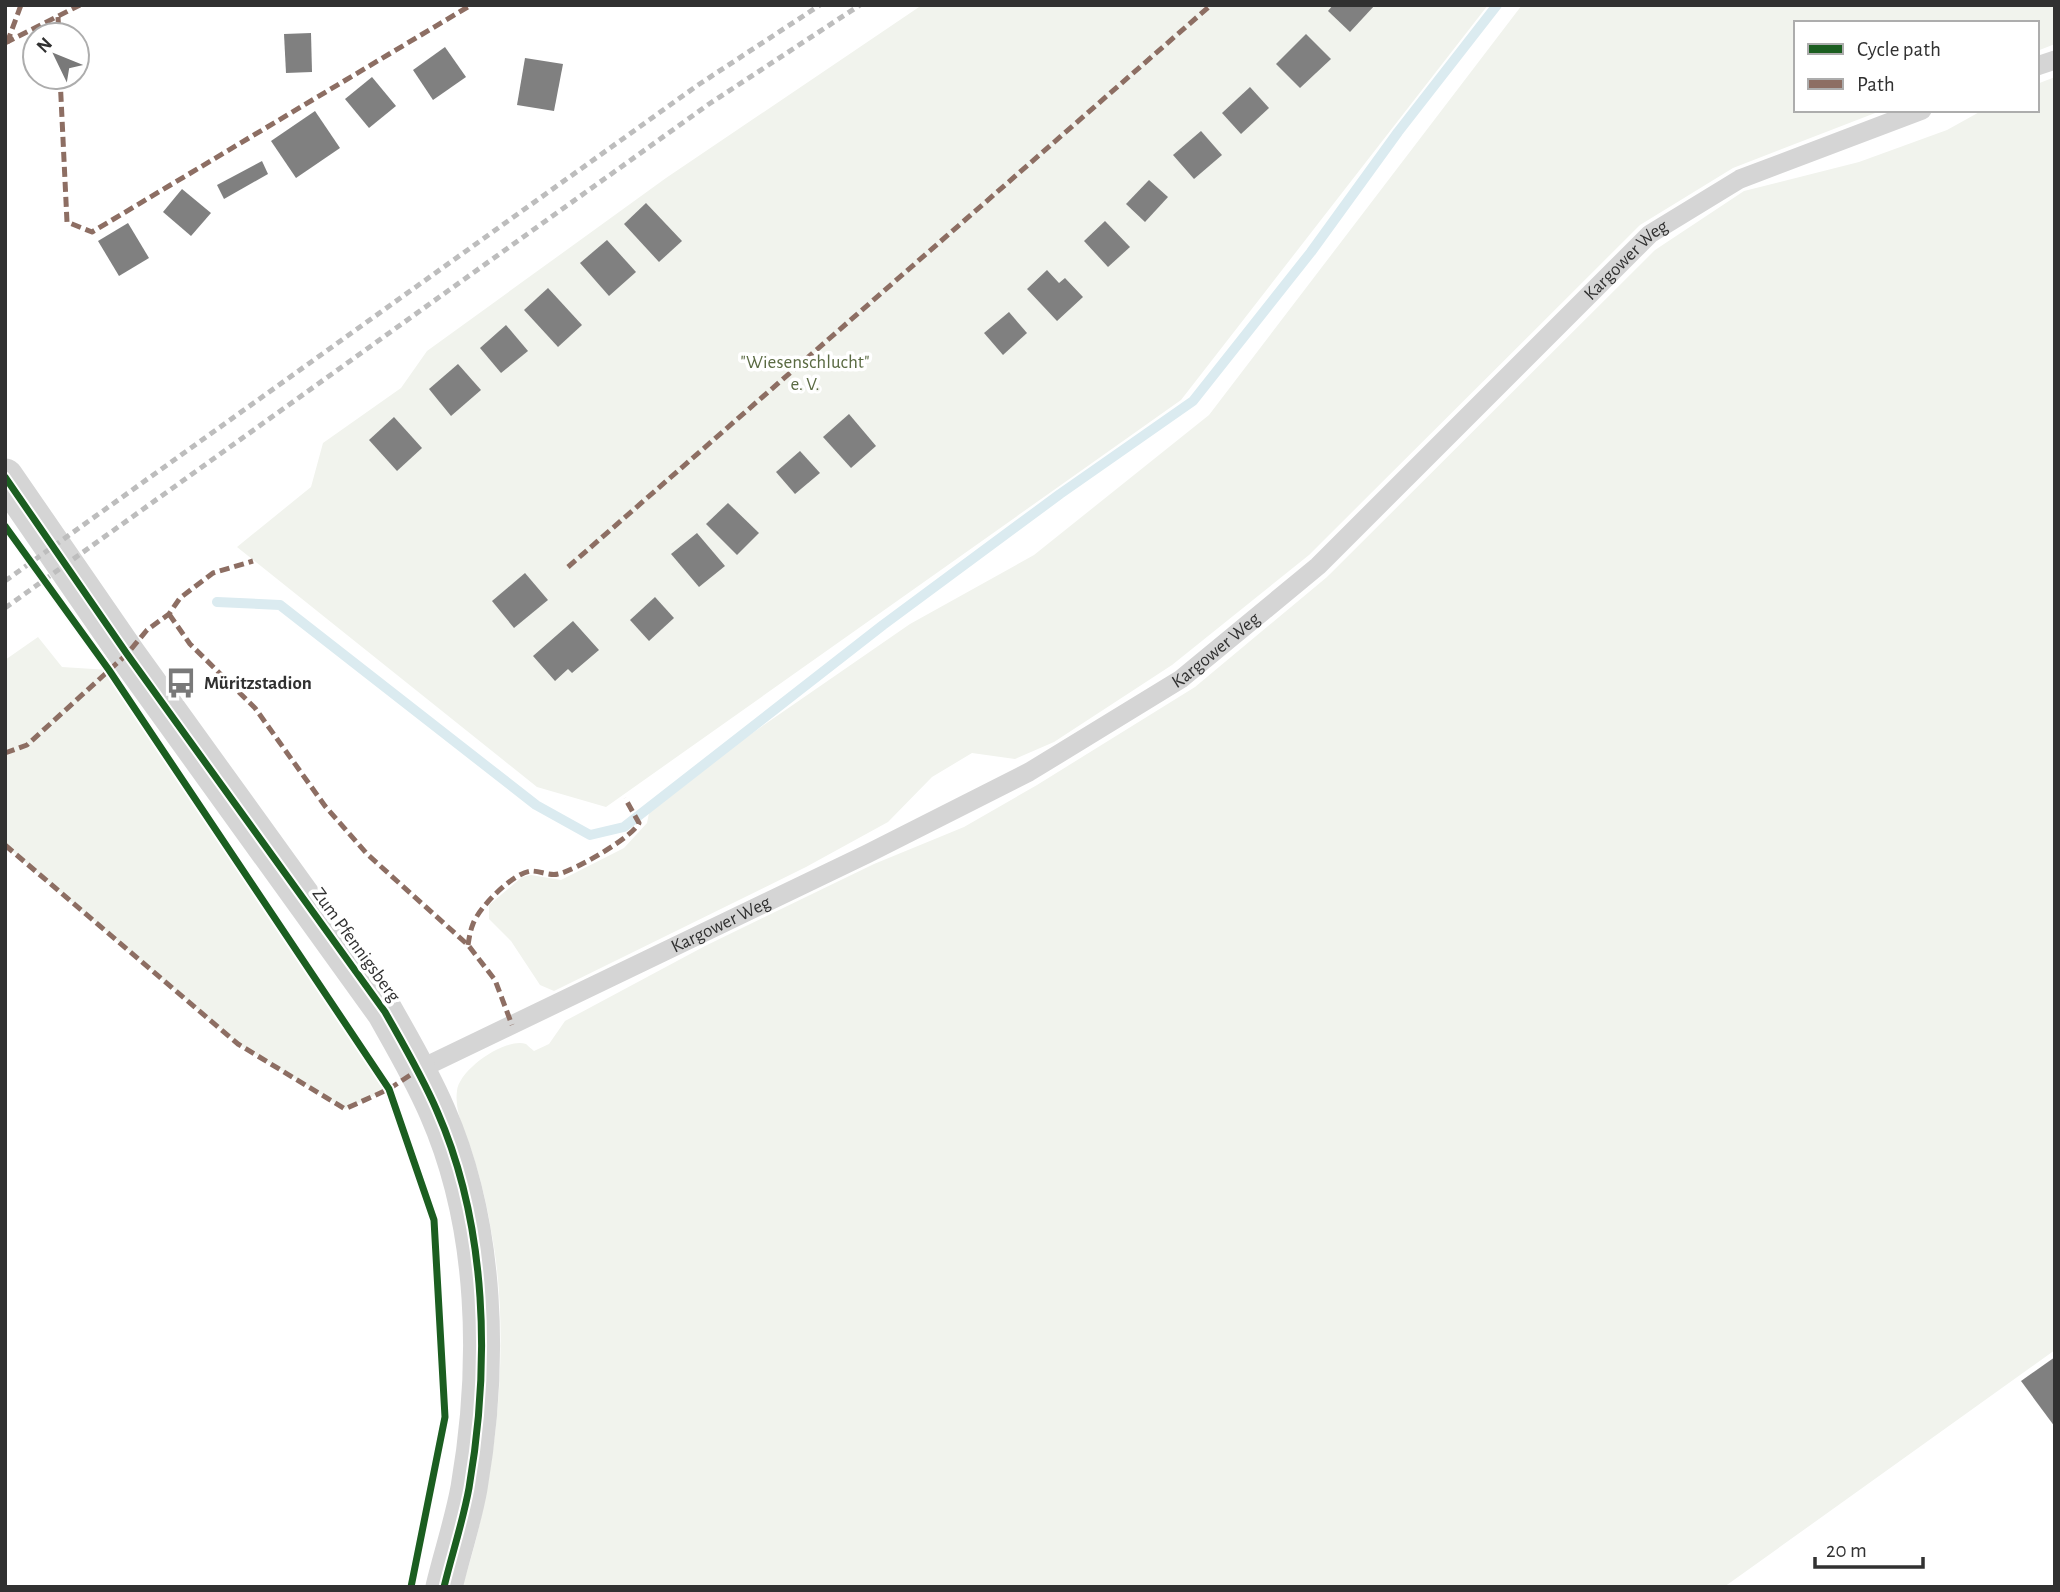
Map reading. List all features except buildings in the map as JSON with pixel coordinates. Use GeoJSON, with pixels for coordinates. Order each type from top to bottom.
{"type":"FeatureCollection","features":[{"type":"Feature","properties":{"kind":"street","name":"Zum Pfennigsberg"},"geometry":{"type":"LineString","coordinates":[[5,477],[120,644],[385,1012],[418,1070],[438,1113],[455,1160],[473,1237],[481,1309],[480,1414],[468,1491],[444,1587]]}},
{"type":"Feature","properties":{"kind":"lane","name":"Kargower Weg"},"geometry":{"type":"LineString","coordinates":[[418,1070],[867,854],[1029,772],[1181,678],[1318,566],[1650,234],[1740,179],[1917,112]]}},
{"type":"Feature","properties":{"kind":"green space","name":"\"Wiesenschlucht\" e. V."},"geometry":{"type":"Polygon","coordinates":[[[922,5],[1488,5],[1181,400],[606,807],[537,787],[237,547],[311,487],[323,443],[401,388],[427,351],[666,178],[922,5]]]}},
{"type":"Feature","properties":{"kind":"green space"},"geometry":{"type":"Polygon","coordinates":[[[1522,5],[2055,5],[2055,44],[2039,50],[2039,21],[1794,21],[1794,112],[1878,112],[1733,168],[1640,225],[1309,555],[1172,665],[1054,742],[1015,759],[972,753],[932,777],[888,822],[806,867],[554,991],[540,985],[511,941],[489,919],[489,905],[522,877],[531,875],[561,880],[624,848],[647,823],[651,803],[910,624],[1034,555],[1209,415],[1522,5]]]}},
{"type":"Feature","properties":{"kind":"green space"},"geometry":{"type":"Polygon","coordinates":[[[2055,77],[2055,1350],[1724,1587],[462,1587],[484,1503],[492,1457],[500,1363],[500,1316],[491,1230],[457,1099],[460,1082],[474,1065],[507,1045],[526,1044],[534,1051],[549,1044],[565,1021],[705,946],[874,864],[964,827],[1195,687],[1327,577],[1655,250],[1744,191],[1859,162],[1947,130],[1979,112],[2039,112],[2039,83],[2055,77]]]}},
{"type":"Feature","properties":{"kind":"green space"},"geometry":{"type":"Polygon","coordinates":[[[38,637],[62,667],[109,670],[389,1089],[345,1109],[238,1044],[5,845],[5,660],[38,637]]]}},
{"type":"Feature","properties":{"kind":"waterway"},"geometry":{"type":"LineString","coordinates":[[217,602],[280,605],[536,805],[590,835],[624,827],[883,625],[1060,494],[1193,401],[1311,252],[1398,132],[1497,5]]}},
{"type":"Feature","properties":{"kind":"railway"},"geometry":{"type":"LineString","coordinates":[[5,581],[698,85],[820,5]]}},
{"type":"Feature","properties":{"kind":"railway"},"geometry":{"type":"LineString","coordinates":[[5,608],[709,104],[860,5]]}},
{"type":"Feature","properties":{"kind":"marked path"},"geometry":{"type":"LineString","coordinates":[[7,43],[21,5]]}},
{"type":"Feature","properties":{"kind":"marked path"},"geometry":{"type":"LineString","coordinates":[[5,43],[80,5]]}},
{"type":"Feature","properties":{"kind":"marked path"},"geometry":{"type":"LineString","coordinates":[[61,91],[67,222],[92,232],[471,5]]}},
{"type":"Feature","properties":{"kind":"marked path"},"geometry":{"type":"LineString","coordinates":[[568,567],[1211,5]]}},
{"type":"Feature","properties":{"kind":"marked path"},"geometry":{"type":"LineString","coordinates":[[58,17],[58,21]]}},
{"type":"Feature","properties":{"kind":"marked path"},"geometry":{"type":"LineString","coordinates":[[5,753],[27,745],[127,654],[147,630],[169,614],[180,598],[213,573],[253,561]]}},
{"type":"Feature","properties":{"kind":"marked path"},"geometry":{"type":"LineString","coordinates":[[169,614],[190,644],[255,708],[325,806],[367,854],[468,945],[495,980],[512,1025]]}},
{"type":"Feature","properties":{"kind":"marked path"},"geometry":{"type":"LineString","coordinates":[[468,945],[476,917],[498,892],[515,878],[531,871],[555,874],[566,872],[602,853],[634,829],[639,823],[625,798]]}},
{"type":"Feature","properties":{"kind":"marked path"},"geometry":{"type":"LineString","coordinates":[[5,845],[238,1044],[345,1109],[389,1089],[418,1070]]}},
{"type":"Feature","properties":{"kind":"cycle path"},"geometry":{"type":"LineString","coordinates":[[5,477],[127,654],[385,1012],[437,1111],[454,1156],[466,1202],[475,1249],[482,1346],[476,1442],[469,1488],[444,1587]]}},
{"type":"Feature","properties":{"kind":"cycle path"},"geometry":{"type":"LineString","coordinates":[[5,526],[109,670],[389,1089],[434,1220],[445,1417],[411,1587]]}},
{"type":"Feature","properties":{"kind":"place","name":"Müritzstadion"},"geometry":{"type":"Point","coordinates":[181,683]}}]}
